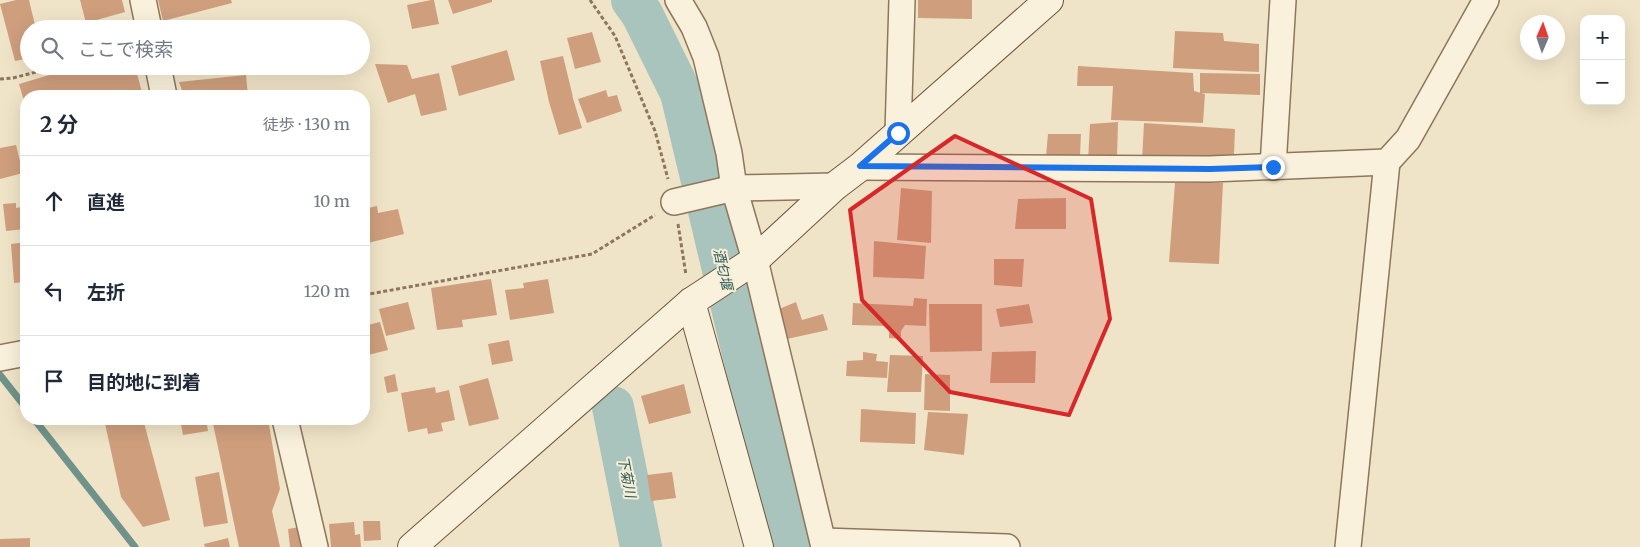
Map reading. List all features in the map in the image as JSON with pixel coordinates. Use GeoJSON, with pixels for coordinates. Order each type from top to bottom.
{"type":"FeatureCollection","features":[{"type":"Feature","properties":{"kind":"street"},"geometry":{"type":"LineString","coordinates":[[143,0],[147,20]]}},
{"type":"Feature","properties":{"kind":"street"},"geometry":{"type":"LineString","coordinates":[[678,0],[694,27],[706,57],[730,153],[734,188],[824,544],[1006,547]]}},
{"type":"Feature","properties":{"kind":"street"},"geometry":{"type":"LineString","coordinates":[[898,133],[902,0]]}},
{"type":"Feature","properties":{"kind":"street"},"geometry":{"type":"LineString","coordinates":[[412,547],[692,301],[754,261],[835,186],[1049,0]]}},
{"type":"Feature","properties":{"kind":"street"},"geometry":{"type":"LineString","coordinates":[[1273,167],[1283,0]]}},
{"type":"Feature","properties":{"kind":"street"},"geometry":{"type":"LineString","coordinates":[[1348,547],[1387,162],[1408,139],[1486,0]]}},
{"type":"Feature","properties":{"kind":"street"},"geometry":{"type":"LineString","coordinates":[[160,75],[163,90]]}},
{"type":"Feature","properties":{"kind":"street"},"geometry":{"type":"LineString","coordinates":[[860,166],[1210,169],[1387,162]]}},
{"type":"Feature","properties":{"kind":"street"},"geometry":{"type":"LineString","coordinates":[[674,202],[734,188],[835,186]]}},
{"type":"Feature","properties":{"kind":"street"},"geometry":{"type":"LineString","coordinates":[[692,301],[759,547]]}},
{"type":"Feature","properties":{"kind":"street"},"geometry":{"type":"LineString","coordinates":[[1,358],[20,354]]}},
{"type":"Feature","properties":{"kind":"street"},"geometry":{"type":"LineString","coordinates":[[286,425],[315,547]]}},
{"type":"Feature","properties":{"kind":"path"},"geometry":{"type":"LineString","coordinates":[[590,0],[619,44],[655,131],[674,202],[692,301]]}},
{"type":"Feature","properties":{"kind":"path"},"geometry":{"type":"LineString","coordinates":[[0,80],[24,75]]}},
{"type":"Feature","properties":{"kind":"path"},"geometry":{"type":"LineString","coordinates":[[370,294],[592,254],[674,202]]}},
{"type":"Feature","properties":{"kind":"highlighted area"},"geometry":{"type":"Polygon","coordinates":[[[955,136],[1091,199],[1110,319],[1069,415],[950,392],[862,300],[850,210],[955,136]]]}},
{"type":"Feature","properties":{"kind":"building"},"geometry":{"type":"Polygon","coordinates":[[[16,0],[29,0],[34,20],[20,20],[20,60],[15,61],[0,4],[16,0]]]}},
{"type":"Feature","properties":{"kind":"building"},"geometry":{"type":"Polygon","coordinates":[[[80,0],[122,0],[125,12],[97,20],[85,20],[80,0]]]}},
{"type":"Feature","properties":{"kind":"building"},"geometry":{"type":"Polygon","coordinates":[[[158,0],[231,0],[232,3],[167,20],[163,20],[158,0]]]}},
{"type":"Feature","properties":{"kind":"building"},"geometry":{"type":"Polygon","coordinates":[[[434,0],[439,24],[412,29],[407,5],[434,0]]]}},
{"type":"Feature","properties":{"kind":"building"},"geometry":{"type":"Polygon","coordinates":[[[448,0],[492,0],[492,2],[453,14],[448,0]]]}},
{"type":"Feature","properties":{"kind":"building"},"geometry":{"type":"Polygon","coordinates":[[[918,0],[972,0],[972,19],[918,18],[918,0]]]}},
{"type":"Feature","properties":{"kind":"building"},"geometry":{"type":"Polygon","coordinates":[[[1175,31],[1223,33],[1224,41],[1259,44],[1259,72],[1173,68],[1175,31]]]}},
{"type":"Feature","properties":{"kind":"building"},"geometry":{"type":"Polygon","coordinates":[[[592,32],[601,62],[575,69],[567,38],[592,32]]]}},
{"type":"Feature","properties":{"kind":"building"},"geometry":{"type":"Polygon","coordinates":[[[507,50],[515,80],[459,96],[451,66],[507,50]]]}},
{"type":"Feature","properties":{"kind":"building"},"geometry":{"type":"Polygon","coordinates":[[[563,56],[582,128],[559,135],[540,61],[563,56]]]}},
{"type":"Feature","properties":{"kind":"building"},"geometry":{"type":"Polygon","coordinates":[[[375,64],[407,65],[412,79],[439,73],[447,110],[421,116],[415,94],[388,103],[375,64]]]}},
{"type":"Feature","properties":{"kind":"building"},"geometry":{"type":"Polygon","coordinates":[[[1078,66],[1193,73],[1194,91],[1205,94],[1203,123],[1111,120],[1113,86],[1077,86],[1078,66]]]}},
{"type":"Feature","properties":{"kind":"building"},"geometry":{"type":"Polygon","coordinates":[[[1200,73],[1260,74],[1260,95],[1200,93],[1200,73]]]}},
{"type":"Feature","properties":{"kind":"building"},"geometry":{"type":"Polygon","coordinates":[[[50,75],[137,75],[141,90],[21,90],[19,84],[50,75]]]}},
{"type":"Feature","properties":{"kind":"building"},"geometry":{"type":"Polygon","coordinates":[[[246,75],[247,90],[182,90],[179,82],[246,75]]]}},
{"type":"Feature","properties":{"kind":"building"},"geometry":{"type":"Polygon","coordinates":[[[606,90],[608,97],[617,95],[622,111],[587,123],[578,99],[606,90]]]}},
{"type":"Feature","properties":{"kind":"building"},"geometry":{"type":"Polygon","coordinates":[[[1118,122],[1117,159],[1088,161],[1090,124],[1118,122]]]}},
{"type":"Feature","properties":{"kind":"building"},"geometry":{"type":"Polygon","coordinates":[[[1144,123],[1235,129],[1234,155],[1192,155],[1193,163],[1142,160],[1144,123]]]}},
{"type":"Feature","properties":{"kind":"building"},"geometry":{"type":"Polygon","coordinates":[[[1048,134],[1081,134],[1080,155],[1046,156],[1048,134]]]}},
{"type":"Feature","properties":{"kind":"building"},"geometry":{"type":"Polygon","coordinates":[[[16,145],[20,161],[20,174],[0,179],[0,148],[16,145]]]}},
{"type":"Feature","properties":{"kind":"building"},"geometry":{"type":"Polygon","coordinates":[[[1175,183],[1223,183],[1219,264],[1169,262],[1175,183]]]}},
{"type":"Feature","properties":{"kind":"building"},"geometry":{"type":"Polygon","coordinates":[[[901,188],[932,191],[931,243],[897,240],[901,188]]]}},
{"type":"Feature","properties":{"kind":"building"},"geometry":{"type":"Polygon","coordinates":[[[1066,198],[1066,229],[1015,229],[1018,199],[1066,198]]]}},
{"type":"Feature","properties":{"kind":"building"},"geometry":{"type":"Polygon","coordinates":[[[16,203],[16,208],[20,207],[20,230],[6,231],[3,204],[16,203]]]}},
{"type":"Feature","properties":{"kind":"building"},"geometry":{"type":"Polygon","coordinates":[[[377,206],[378,213],[398,209],[404,234],[370,242],[370,208],[377,206]]]}},
{"type":"Feature","properties":{"kind":"building"},"geometry":{"type":"Polygon","coordinates":[[[874,241],[926,246],[924,279],[873,277],[874,241]]]}},
{"type":"Feature","properties":{"kind":"building"},"geometry":{"type":"Polygon","coordinates":[[[20,243],[20,282],[14,283],[11,244],[20,243]]]}},
{"type":"Feature","properties":{"kind":"building"},"geometry":{"type":"Polygon","coordinates":[[[994,259],[1024,259],[1022,287],[994,285],[994,259]]]}},
{"type":"Feature","properties":{"kind":"building"},"geometry":{"type":"Polygon","coordinates":[[[491,279],[497,315],[462,320],[463,327],[437,330],[431,288],[491,279]]]}},
{"type":"Feature","properties":{"kind":"building"},"geometry":{"type":"Polygon","coordinates":[[[548,279],[554,313],[510,320],[505,290],[524,288],[523,283],[548,279]]]}},
{"type":"Feature","properties":{"kind":"building"},"geometry":{"type":"Polygon","coordinates":[[[914,298],[927,299],[926,326],[905,325],[901,331],[901,339],[889,338],[889,326],[852,325],[853,303],[913,306],[914,298]]]}},
{"type":"Feature","properties":{"kind":"building"},"geometry":{"type":"Polygon","coordinates":[[[408,302],[415,329],[386,336],[379,309],[408,302]]]}},
{"type":"Feature","properties":{"kind":"building"},"geometry":{"type":"Polygon","coordinates":[[[796,302],[802,320],[823,314],[828,330],[787,339],[779,309],[796,302]]]}},
{"type":"Feature","properties":{"kind":"building"},"geometry":{"type":"Polygon","coordinates":[[[929,304],[982,304],[982,351],[930,352],[929,304]]]}},
{"type":"Feature","properties":{"kind":"building"},"geometry":{"type":"Polygon","coordinates":[[[1029,304],[1033,323],[1000,327],[996,309],[1029,304]]]}},
{"type":"Feature","properties":{"kind":"building"},"geometry":{"type":"Polygon","coordinates":[[[380,322],[388,350],[370,354],[370,324],[380,322]]]}},
{"type":"Feature","properties":{"kind":"building"},"geometry":{"type":"Polygon","coordinates":[[[509,340],[513,361],[492,365],[488,344],[509,340]]]}},
{"type":"Feature","properties":{"kind":"building"},"geometry":{"type":"Polygon","coordinates":[[[1036,351],[1035,383],[990,383],[992,352],[1036,351]]]}},
{"type":"Feature","properties":{"kind":"building"},"geometry":{"type":"Polygon","coordinates":[[[863,352],[877,354],[876,361],[888,362],[887,378],[846,376],[847,361],[863,360],[863,352]]]}},
{"type":"Feature","properties":{"kind":"building"},"geometry":{"type":"Polygon","coordinates":[[[890,355],[923,356],[921,392],[887,392],[890,355]]]}},
{"type":"Feature","properties":{"kind":"building"},"geometry":{"type":"Polygon","coordinates":[[[395,374],[398,391],[387,393],[384,377],[395,374]]]}},
{"type":"Feature","properties":{"kind":"building"},"geometry":{"type":"Polygon","coordinates":[[[925,374],[950,375],[950,411],[924,410],[925,374]]]}},
{"type":"Feature","properties":{"kind":"building"},"geometry":{"type":"Polygon","coordinates":[[[488,378],[499,419],[469,426],[459,386],[488,378]]]}},
{"type":"Feature","properties":{"kind":"building"},"geometry":{"type":"Polygon","coordinates":[[[684,384],[691,413],[649,424],[641,396],[684,384]]]}},
{"type":"Feature","properties":{"kind":"building"},"geometry":{"type":"Polygon","coordinates":[[[435,387],[436,393],[449,390],[455,420],[441,423],[443,431],[428,434],[427,428],[408,432],[401,393],[435,387]]]}},
{"type":"Feature","properties":{"kind":"building"},"geometry":{"type":"Polygon","coordinates":[[[861,409],[916,413],[915,444],[860,442],[861,409]]]}},
{"type":"Feature","properties":{"kind":"building"},"geometry":{"type":"Polygon","coordinates":[[[928,412],[968,414],[964,455],[924,450],[928,412]]]}},
{"type":"Feature","properties":{"kind":"building"},"geometry":{"type":"Polygon","coordinates":[[[105,425],[145,425],[170,520],[143,527],[121,497],[105,425]]]}},
{"type":"Feature","properties":{"kind":"building"},"geometry":{"type":"Polygon","coordinates":[[[181,425],[207,425],[208,431],[183,435],[181,425]]]}},
{"type":"Feature","properties":{"kind":"building"},"geometry":{"type":"Polygon","coordinates":[[[213,425],[269,425],[280,489],[272,511],[280,547],[239,547],[213,425]]]}},
{"type":"Feature","properties":{"kind":"building"},"geometry":{"type":"Polygon","coordinates":[[[219,472],[228,523],[204,527],[195,477],[219,472]]]}},
{"type":"Feature","properties":{"kind":"building"},"geometry":{"type":"Polygon","coordinates":[[[672,472],[676,498],[651,501],[647,475],[672,472]]]}},
{"type":"Feature","properties":{"kind":"building"},"geometry":{"type":"Polygon","coordinates":[[[363,521],[380,521],[381,540],[364,541],[363,521]]]}},
{"type":"Feature","properties":{"kind":"building"},"geometry":{"type":"Polygon","coordinates":[[[354,522],[355,535],[360,534],[361,547],[331,547],[329,524],[354,522]]]}},
{"type":"Feature","properties":{"kind":"building"},"geometry":{"type":"Polygon","coordinates":[[[305,526],[308,547],[290,547],[288,529],[305,526]]]}},
{"type":"Feature","properties":{"kind":"building"},"geometry":{"type":"Polygon","coordinates":[[[30,538],[30,547],[0,547],[0,539],[30,538]]]}},
{"type":"Feature","properties":{"kind":"building"},"geometry":{"type":"Polygon","coordinates":[[[228,538],[230,547],[205,547],[204,544],[228,538]]]}},
{"type":"Feature","properties":{"kind":"waterway","name":"酒匂堰"},"geometry":{"type":"LineString","coordinates":[[632,0],[642,14],[681,93],[789,547]]}},
{"type":"Feature","properties":{"kind":"waterway"},"geometry":{"type":"LineString","coordinates":[[0,375],[20,400]]}},
{"type":"Feature","properties":{"kind":"waterway","name":"下菊川"},"geometry":{"type":"LineString","coordinates":[[613,407],[641,547]]}},
{"type":"Feature","properties":{"kind":"waterway"},"geometry":{"type":"LineString","coordinates":[[39,425],[135,547]]}},
{"type":"Feature","properties":{"kind":"route"},"geometry":{"type":"LineString","coordinates":[[898,133],[860,166],[1210,169],[1273,167]]}}]}
